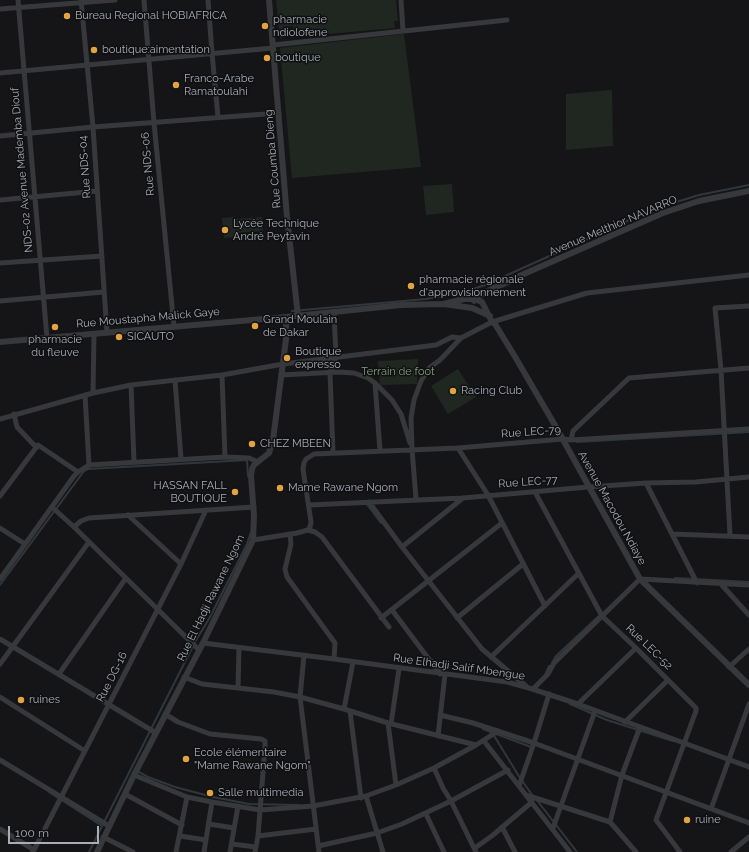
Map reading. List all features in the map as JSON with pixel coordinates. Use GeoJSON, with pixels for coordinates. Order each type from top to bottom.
{"type":"FeatureCollection","features":[{"type":"Feature","properties":{"kind":"street","name":"NDS-02 Avenue Mademba Diouf"},"geometry":{"type":"LineString","coordinates":[[18,0],[47,338]]}},
{"type":"Feature","properties":{"kind":"street"},"geometry":{"type":"LineString","coordinates":[[0,9],[115,0]]}},
{"type":"Feature","properties":{"kind":"street","name":"Rue NDS-06"},"geometry":{"type":"LineString","coordinates":[[144,0],[154,123],[174,326]]}},
{"type":"Feature","properties":{"kind":"street"},"geometry":{"type":"LineString","coordinates":[[208,0],[218,117]]}},
{"type":"Feature","properties":{"kind":"street","name":"Rue Coumba Dieng"},"geometry":{"type":"LineString","coordinates":[[269,0],[287,216],[298,316]]}},
{"type":"Feature","properties":{"kind":"street"},"geometry":{"type":"LineString","coordinates":[[401,0],[403,31]]}},
{"type":"Feature","properties":{"kind":"street","name":"Rue NDS-04"},"geometry":{"type":"LineString","coordinates":[[81,2],[93,127],[107,333]]}},
{"type":"Feature","properties":{"kind":"street"},"geometry":{"type":"LineString","coordinates":[[0,73],[212,53],[507,20]]}},
{"type":"Feature","properties":{"kind":"street"},"geometry":{"type":"LineString","coordinates":[[0,136],[93,127],[279,113]]}},
{"type":"Feature","properties":{"kind":"street"},"geometry":{"type":"LineString","coordinates":[[0,200],[97,191]]}},
{"type":"Feature","properties":{"kind":"street","name":"Avenue Melthior NAVARRO"},"geometry":{"type":"LineString","coordinates":[[474,299],[663,213],[699,201],[749,191]]}},
{"type":"Feature","properties":{"kind":"street"},"geometry":{"type":"LineString","coordinates":[[0,263],[102,256]]}},
{"type":"Feature","properties":{"kind":"street"},"geometry":{"type":"LineString","coordinates":[[416,499],[412,449],[412,410],[421,381],[429,368],[440,360],[461,338],[491,319],[587,293],[749,275]]}},
{"type":"Feature","properties":{"kind":"street"},"geometry":{"type":"LineString","coordinates":[[474,309],[482,302],[489,291]]}},
{"type":"Feature","properties":{"kind":"street"},"geometry":{"type":"LineString","coordinates":[[0,301],[104,292]]}},
{"type":"Feature","properties":{"kind":"street"},"geometry":{"type":"LineString","coordinates":[[444,304],[458,300],[474,299],[482,302]]}},
{"type":"Feature","properties":{"kind":"street"},"geometry":{"type":"LineString","coordinates":[[474,299],[474,309]]}},
{"type":"Feature","properties":{"kind":"street","name":"Avenue Macodou Ndiaye"},"geometry":{"type":"LineString","coordinates":[[482,302],[563,439],[640,580],[749,685]]}},
{"type":"Feature","properties":{"kind":"street"},"geometry":{"type":"LineString","coordinates":[[444,304],[474,309],[491,319]]}},
{"type":"Feature","properties":{"kind":"street","name":"Rue Moustapha Malick Gaye"},"geometry":{"type":"LineString","coordinates":[[0,342],[298,316],[401,305],[444,304]]}},
{"type":"Feature","properties":{"kind":"street"},"geometry":{"type":"LineString","coordinates":[[730,535],[725,430],[716,308],[749,306]]}},
{"type":"Feature","properties":{"kind":"street"},"geometry":{"type":"LineString","coordinates":[[333,452],[330,373],[336,357],[334,312]]}},
{"type":"Feature","properties":{"kind":"street","name":"Rue El Hadji Rawane Ngom"},"geometry":{"type":"LineString","coordinates":[[96,852],[253,540],[254,507],[251,476],[252,469],[254,465],[269,453],[273,440],[283,364],[286,317]]}},
{"type":"Feature","properties":{"kind":"street"},"geometry":{"type":"LineString","coordinates":[[93,393],[94,334]]}},
{"type":"Feature","properties":{"kind":"street"},"geometry":{"type":"LineString","coordinates":[[0,419],[85,395],[131,385],[222,375],[283,364],[436,345],[452,337],[461,338]]}},
{"type":"Feature","properties":{"kind":"street"},"geometry":{"type":"LineString","coordinates":[[571,440],[573,431],[629,378],[749,368]]}},
{"type":"Feature","properties":{"kind":"street"},"geometry":{"type":"LineString","coordinates":[[281,375],[338,372],[354,373],[368,378],[375,382],[388,394],[399,411],[412,449]]}},
{"type":"Feature","properties":{"kind":"street"},"geometry":{"type":"LineString","coordinates":[[222,375],[225,457]]}},
{"type":"Feature","properties":{"kind":"street"},"geometry":{"type":"LineString","coordinates":[[175,380],[181,459]]}},
{"type":"Feature","properties":{"kind":"street"},"geometry":{"type":"LineString","coordinates":[[375,382],[380,451]]}},
{"type":"Feature","properties":{"kind":"street"},"geometry":{"type":"LineString","coordinates":[[131,385],[134,462]]}},
{"type":"Feature","properties":{"kind":"street"},"geometry":{"type":"LineString","coordinates":[[85,395],[89,465]]}},
{"type":"Feature","properties":{"kind":"street"},"geometry":{"type":"LineString","coordinates":[[14,414],[17,427],[38,446],[78,472]]}},
{"type":"Feature","properties":{"kind":"street","name":"Rue LEC-79"},"geometry":{"type":"LineString","coordinates":[[309,505],[303,469],[306,459],[314,454],[333,452],[458,448],[563,439],[571,440],[749,429]]}},
{"type":"Feature","properties":{"kind":"street"},"geometry":{"type":"LineString","coordinates":[[0,496],[38,446]]}},
{"type":"Feature","properties":{"kind":"street"},"geometry":{"type":"LineString","coordinates":[[458,448],[488,495],[545,606]]}},
{"type":"Feature","properties":{"kind":"street"},"geometry":{"type":"LineString","coordinates":[[0,579],[78,472],[89,465],[225,457],[248,458],[258,462]]}},
{"type":"Feature","properties":{"kind":"street","name":"Rue LEC-77"},"geometry":{"type":"LineString","coordinates":[[309,505],[463,498],[588,487],[646,483],[696,482],[749,477]]}},
{"type":"Feature","properties":{"kind":"street"},"geometry":{"type":"LineString","coordinates":[[646,483],[697,583]]}},
{"type":"Feature","properties":{"kind":"street","name":"Rue LEC-52"},"geometry":{"type":"LineString","coordinates":[[535,492],[602,616],[696,708],[656,820],[680,852]]}},
{"type":"Feature","properties":{"kind":"street"},"geometry":{"type":"LineString","coordinates":[[402,547],[463,498]]}},
{"type":"Feature","properties":{"kind":"street"},"geometry":{"type":"LineString","coordinates":[[369,502],[402,547],[482,649],[531,689],[548,674],[554,663],[640,580],[749,585]]}},
{"type":"Feature","properties":{"kind":"street"},"geometry":{"type":"LineString","coordinates":[[308,530],[311,522],[309,505]]}},
{"type":"Feature","properties":{"kind":"street"},"geometry":{"type":"LineString","coordinates":[[74,528],[81,521],[89,518],[254,507]]}},
{"type":"Feature","properties":{"kind":"street"},"geometry":{"type":"LineString","coordinates":[[52,508],[158,609],[198,650]]}},
{"type":"Feature","properties":{"kind":"street","name":"Rue DG-16"},"geometry":{"type":"LineString","coordinates":[[33,851],[110,704],[181,564],[206,510]]}},
{"type":"Feature","properties":{"kind":"street"},"geometry":{"type":"LineString","coordinates":[[128,515],[181,564]]}},
{"type":"Feature","properties":{"kind":"street"},"geometry":{"type":"LineString","coordinates":[[381,618],[502,523]]}},
{"type":"Feature","properties":{"kind":"street"},"geometry":{"type":"LineString","coordinates":[[0,528],[25,544]]}},
{"type":"Feature","properties":{"kind":"street"},"geometry":{"type":"LineString","coordinates":[[253,540],[308,530],[315,532],[322,537],[389,628]]}},
{"type":"Feature","properties":{"kind":"street"},"geometry":{"type":"LineString","coordinates":[[290,534],[291,544],[285,569],[287,577],[335,643],[334,659]]}},
{"type":"Feature","properties":{"kind":"street"},"geometry":{"type":"LineString","coordinates":[[673,534],[730,535],[749,537]]}},
{"type":"Feature","properties":{"kind":"street"},"geometry":{"type":"LineString","coordinates":[[0,664],[89,542]]}},
{"type":"Feature","properties":{"kind":"street"},"geometry":{"type":"LineString","coordinates":[[457,618],[523,564]]}},
{"type":"Feature","properties":{"kind":"street"},"geometry":{"type":"LineString","coordinates":[[491,657],[579,573]]}},
{"type":"Feature","properties":{"kind":"street"},"geometry":{"type":"LineString","coordinates":[[59,674],[126,578]]}},
{"type":"Feature","properties":{"kind":"street"},"geometry":{"type":"LineString","coordinates":[[720,583],[749,615]]}},
{"type":"Feature","properties":{"kind":"street"},"geometry":{"type":"LineString","coordinates":[[392,610],[443,674],[438,736]]}},
{"type":"Feature","properties":{"kind":"street"},"geometry":{"type":"LineString","coordinates":[[0,639],[156,733]]}},
{"type":"Feature","properties":{"kind":"street","name":"Rue Elhadji Salif Mbengue"},"geometry":{"type":"LineString","coordinates":[[202,643],[506,682],[578,704],[749,767]]}},
{"type":"Feature","properties":{"kind":"street"},"geometry":{"type":"LineString","coordinates":[[238,688],[240,648]]}},
{"type":"Feature","properties":{"kind":"street"},"geometry":{"type":"LineString","coordinates":[[578,704],[636,648]]}},
{"type":"Feature","properties":{"kind":"street"},"geometry":{"type":"LineString","coordinates":[[729,667],[749,649]]}},
{"type":"Feature","properties":{"kind":"street"},"geometry":{"type":"LineString","coordinates":[[304,655],[300,697],[319,852]]}},
{"type":"Feature","properties":{"kind":"street"},"geometry":{"type":"LineString","coordinates":[[344,709],[353,662]]}},
{"type":"Feature","properties":{"kind":"street"},"geometry":{"type":"LineString","coordinates":[[396,785],[390,723],[399,668]]}},
{"type":"Feature","properties":{"kind":"street"},"geometry":{"type":"LineString","coordinates":[[184,677],[202,684],[274,692],[300,697],[476,746]]}},
{"type":"Feature","properties":{"kind":"street"},"geometry":{"type":"LineString","coordinates":[[625,722],[668,680]]}},
{"type":"Feature","properties":{"kind":"street"},"geometry":{"type":"LineString","coordinates":[[519,786],[549,694]]}},
{"type":"Feature","properties":{"kind":"street"},"geometry":{"type":"LineString","coordinates":[[0,697],[85,751]]}},
{"type":"Feature","properties":{"kind":"street"},"geometry":{"type":"LineString","coordinates":[[712,809],[749,704]]}},
{"type":"Feature","properties":{"kind":"street"},"geometry":{"type":"LineString","coordinates":[[350,711],[364,797],[378,833],[383,852]]}},
{"type":"Feature","properties":{"kind":"street"},"geometry":{"type":"LineString","coordinates":[[553,828],[595,711]]}},
{"type":"Feature","properties":{"kind":"street"},"geometry":{"type":"LineString","coordinates":[[165,714],[178,722],[210,734],[261,739],[264,741],[265,747],[256,850],[232,844]]}},
{"type":"Feature","properties":{"kind":"street"},"geometry":{"type":"LineString","coordinates":[[440,715],[472,723],[534,743],[749,823]]}},
{"type":"Feature","properties":{"kind":"street"},"geometry":{"type":"LineString","coordinates":[[610,822],[622,775],[640,727]]}},
{"type":"Feature","properties":{"kind":"street"},"geometry":{"type":"LineString","coordinates":[[134,775],[187,797],[212,802],[260,810],[313,806],[364,797],[396,785],[434,768],[476,746],[498,731]]}},
{"type":"Feature","properties":{"kind":"street"},"geometry":{"type":"LineString","coordinates":[[484,740],[570,852]]}},
{"type":"Feature","properties":{"kind":"street"},"geometry":{"type":"LineString","coordinates":[[0,760],[108,826]]}},
{"type":"Feature","properties":{"kind":"street"},"geometry":{"type":"LineString","coordinates":[[434,768],[476,850],[532,802]]}},
{"type":"Feature","properties":{"kind":"street"},"geometry":{"type":"LineString","coordinates":[[318,846],[378,833],[426,814],[508,770]]}},
{"type":"Feature","properties":{"kind":"street"},"geometry":{"type":"LineString","coordinates":[[125,794],[182,825]]}},
{"type":"Feature","properties":{"kind":"street"},"geometry":{"type":"LineString","coordinates":[[526,795],[610,822],[636,852]]}},
{"type":"Feature","properties":{"kind":"street"},"geometry":{"type":"LineString","coordinates":[[176,852],[187,797]]}},
{"type":"Feature","properties":{"kind":"street"},"geometry":{"type":"LineString","coordinates":[[204,852],[210,824],[212,802]]}},
{"type":"Feature","properties":{"kind":"street"},"geometry":{"type":"LineString","coordinates":[[230,852],[238,806]]}},
{"type":"Feature","properties":{"kind":"street"},"geometry":{"type":"LineString","coordinates":[[426,814],[444,852]]}},
{"type":"Feature","properties":{"kind":"street"},"geometry":{"type":"LineString","coordinates":[[210,824],[234,828]]}},
{"type":"Feature","properties":{"kind":"street"},"geometry":{"type":"LineString","coordinates":[[502,827],[515,852]]}},
{"type":"Feature","properties":{"kind":"street"},"geometry":{"type":"LineString","coordinates":[[0,829],[33,851]]}},
{"type":"Feature","properties":{"kind":"street"},"geometry":{"type":"LineString","coordinates":[[258,836],[316,829]]}},
{"type":"Feature","properties":{"kind":"street"},"geometry":{"type":"LineString","coordinates":[[180,836],[206,840]]}},
{"type":"Feature","properties":{"kind":"street"},"geometry":{"type":"LineString","coordinates":[[104,837],[132,852]]}},
{"type":"Feature","properties":{"kind":"street"},"geometry":{"type":"LineString","coordinates":[[731,852],[749,837]]}},
{"type":"Feature","properties":{"kind":"green space"},"geometry":{"type":"Polygon","coordinates":[[[276,0],[396,0],[398,21],[394,21],[395,28],[294,37],[293,26],[283,27],[284,38],[280,38],[276,0]]]}},
{"type":"Feature","properties":{"kind":"green space"},"geometry":{"type":"Polygon","coordinates":[[[404,34],[421,167],[292,178],[280,48],[404,34]]]}},
{"type":"Feature","properties":{"kind":"green space"},"geometry":{"type":"Polygon","coordinates":[[[612,90],[613,146],[566,150],[566,94],[612,90]]]}},
{"type":"Feature","properties":{"kind":"green space"},"geometry":{"type":"Polygon","coordinates":[[[452,184],[454,212],[426,215],[423,186],[452,184]]]}},
{"type":"Feature","properties":{"kind":"green space"},"geometry":{"type":"Polygon","coordinates":[[[235,217],[236,219],[262,217],[263,231],[237,233],[236,228],[237,237],[224,238],[222,218],[235,217]]]}},
{"type":"Feature","properties":{"kind":"green space","name":"Terrain de foot"},"geometry":{"type":"Polygon","coordinates":[[[418,359],[417,384],[380,385],[378,361],[418,359]]]}},
{"type":"Feature","properties":{"kind":"green space","name":"Racing Club"},"geometry":{"type":"Polygon","coordinates":[[[458,369],[476,397],[448,414],[431,386],[458,369]]]}},
{"type":"Feature","properties":{"kind":"waterway"},"geometry":{"type":"LineString","coordinates":[[292,311],[426,299],[470,290],[485,285],[654,209],[699,195],[749,185]]}},
{"type":"Feature","properties":{"kind":"waterway"},"geometry":{"type":"LineString","coordinates":[[497,289],[515,281]]}},
{"type":"Feature","properties":{"kind":"waterway"},"geometry":{"type":"LineString","coordinates":[[577,442],[749,432]]}},
{"type":"Feature","properties":{"kind":"waterway"},"geometry":{"type":"LineString","coordinates":[[0,585],[84,471],[88,469],[247,460],[248,476]]}},
{"type":"Feature","properties":{"kind":"waterway"},"geometry":{"type":"LineString","coordinates":[[366,503],[381,523]]}},
{"type":"Feature","properties":{"kind":"waterway"},"geometry":{"type":"LineString","coordinates":[[89,852],[196,640],[209,619],[247,544],[251,532]]}},
{"type":"Feature","properties":{"kind":"waterway"},"geometry":{"type":"LineString","coordinates":[[675,578],[749,582]]}},
{"type":"Feature","properties":{"kind":"waterway"},"geometry":{"type":"LineString","coordinates":[[552,663],[556,656],[601,614]]}},
{"type":"Feature","properties":{"kind":"waterway"},"geometry":{"type":"LineString","coordinates":[[432,660],[442,672]]}},
{"type":"Feature","properties":{"kind":"waterway"},"geometry":{"type":"LineString","coordinates":[[545,675],[549,666]]}},
{"type":"Feature","properties":{"kind":"waterway"},"geometry":{"type":"LineString","coordinates":[[570,704],[607,720],[673,741]]}},
{"type":"Feature","properties":{"kind":"waterway"},"geometry":{"type":"LineString","coordinates":[[483,729],[531,747]]}},
{"type":"Feature","properties":{"kind":"waterway"},"geometry":{"type":"LineString","coordinates":[[493,734],[533,796]]}},
{"type":"Feature","properties":{"kind":"waterway"},"geometry":{"type":"LineString","coordinates":[[137,771],[148,777],[175,787],[213,797],[249,804],[299,805]]}},
{"type":"Feature","properties":{"kind":"waterway"},"geometry":{"type":"LineString","coordinates":[[49,792],[102,826]]}},
{"type":"Feature","properties":{"kind":"waterway"},"geometry":{"type":"LineString","coordinates":[[536,799],[577,852]]}},
{"type":"Feature","properties":{"kind":"place","name":"Bureau Regional HOBIAFRICA"},"geometry":{"type":"Point","coordinates":[67,16]}},
{"type":"Feature","properties":{"kind":"place","name":"pharmacie ndiolofene"},"geometry":{"type":"Point","coordinates":[265,26]}},
{"type":"Feature","properties":{"kind":"place","name":"boutique:aimentation"},"geometry":{"type":"Point","coordinates":[94,50]}},
{"type":"Feature","properties":{"kind":"place","name":"boutique"},"geometry":{"type":"Point","coordinates":[267,58]}},
{"type":"Feature","properties":{"kind":"place","name":"Franco-Arabe Ramatoulahi"},"geometry":{"type":"Point","coordinates":[176,85]}},
{"type":"Feature","properties":{"kind":"place","name":"Lycée Technique André Peytavin"},"geometry":{"type":"Point","coordinates":[225,230]}},
{"type":"Feature","properties":{"kind":"place","name":"pharmacie régionale d'approvisionnement"},"geometry":{"type":"Point","coordinates":[411,286]}},
{"type":"Feature","properties":{"kind":"place","name":"Grand Moulain de Dakar"},"geometry":{"type":"Point","coordinates":[255,326]}},
{"type":"Feature","properties":{"kind":"place","name":"pharmacie du fleuve"},"geometry":{"type":"Point","coordinates":[55,327]}},
{"type":"Feature","properties":{"kind":"place","name":"SICAUTO"},"geometry":{"type":"Point","coordinates":[119,337]}},
{"type":"Feature","properties":{"kind":"place","name":"Boutique expresso"},"geometry":{"type":"Point","coordinates":[287,358]}},
{"type":"Feature","properties":{"kind":"place","name":"Racing Club"},"geometry":{"type":"Point","coordinates":[453,391]}},
{"type":"Feature","properties":{"kind":"place","name":"CHEZ MBEEN"},"geometry":{"type":"Point","coordinates":[252,444]}},
{"type":"Feature","properties":{"kind":"place","name":"Mame Rawane Ngom"},"geometry":{"type":"Point","coordinates":[280,488]}},
{"type":"Feature","properties":{"kind":"place","name":"HASSAN FALL BOUTIQUE"},"geometry":{"type":"Point","coordinates":[235,492]}},
{"type":"Feature","properties":{"kind":"place","name":"ruines"},"geometry":{"type":"Point","coordinates":[21,700]}},
{"type":"Feature","properties":{"kind":"place","name":"Ecole élémentaire \"Mame Rawane Ngom\""},"geometry":{"type":"Point","coordinates":[186,759]}},
{"type":"Feature","properties":{"kind":"place","name":"Salle multimedia"},"geometry":{"type":"Point","coordinates":[210,793]}},
{"type":"Feature","properties":{"kind":"place","name":"ruine"},"geometry":{"type":"Point","coordinates":[687,820]}}]}
